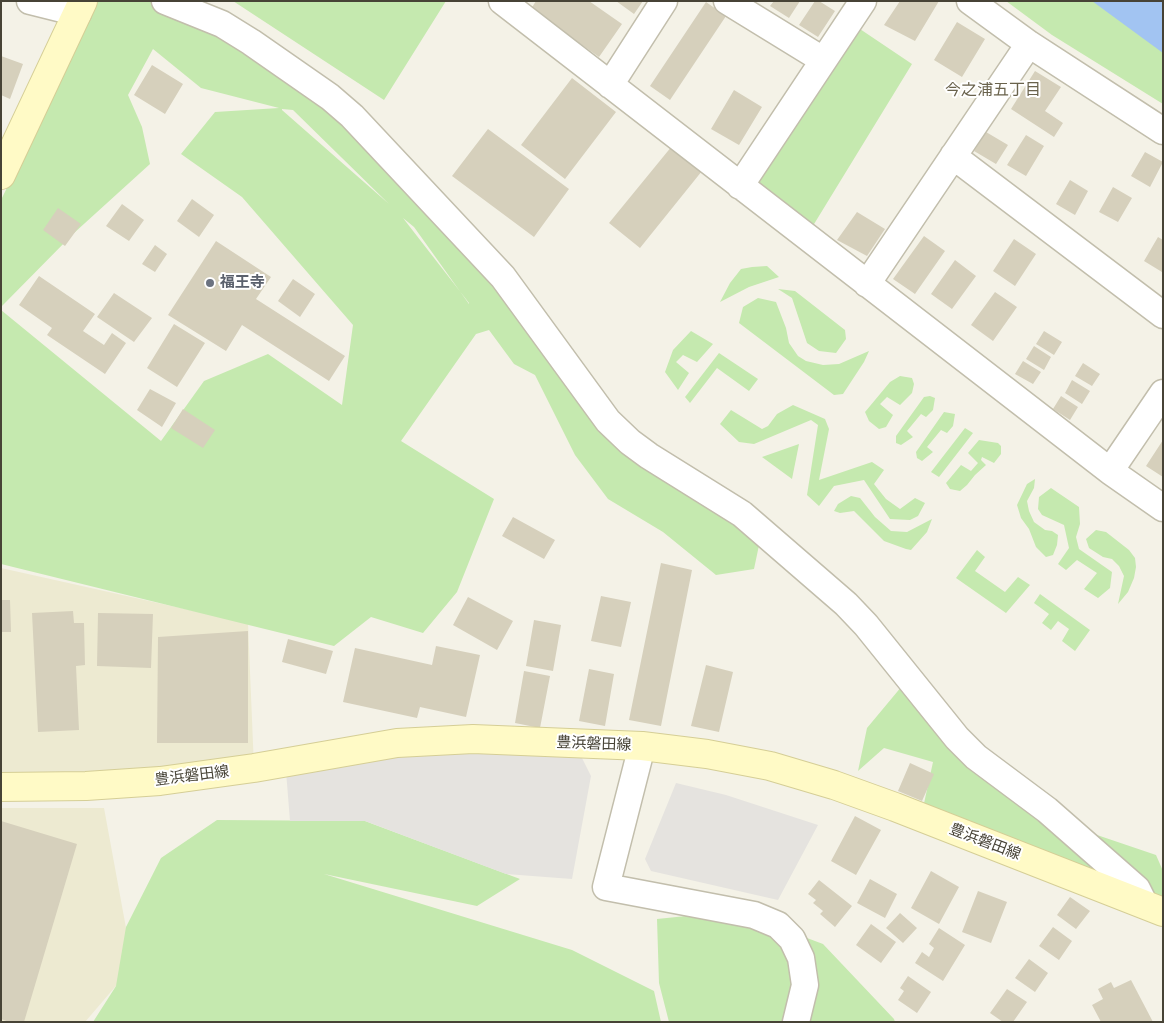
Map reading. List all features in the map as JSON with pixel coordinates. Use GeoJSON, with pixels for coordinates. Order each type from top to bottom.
{"type":"FeatureCollection","features":[{"type":"Feature","properties":{"kind":"main road"},"geometry":{"type":"LineString","coordinates":[[1,175],[80,7]]}},
{"type":"Feature","properties":{"kind":"main road","name":"豊浜磐田線"},"geometry":{"type":"LineString","coordinates":[[1,787],[86,786],[160,781],[254,768],[396,743],[473,739],[642,746],[707,754],[770,766],[834,785],[1154,908]]}},
{"type":"Feature","properties":{"kind":"street"},"geometry":{"type":"LineString","coordinates":[[30,1],[80,7]]}},
{"type":"Feature","properties":{"kind":"street"},"geometry":{"type":"LineString","coordinates":[[165,1],[222,24],[325,93],[352,116],[503,277],[608,421],[630,442],[742,514],[846,604],[866,625],[957,738],[976,757],[1047,810],[1137,889],[1154,908]]}},
{"type":"Feature","properties":{"kind":"street"},"geometry":{"type":"LineString","coordinates":[[502,1],[1110,471],[1163,508]]}},
{"type":"Feature","properties":{"kind":"street"},"geometry":{"type":"LineString","coordinates":[[610,85],[664,1]]}},
{"type":"Feature","properties":{"kind":"street"},"geometry":{"type":"LineString","coordinates":[[727,1],[823,60]]}},
{"type":"Feature","properties":{"kind":"street"},"geometry":{"type":"LineString","coordinates":[[740,186],[862,1]]}},
{"type":"Feature","properties":{"kind":"street"},"geometry":{"type":"LineString","coordinates":[[970,1],[1029,44],[1163,131]]}},
{"type":"Feature","properties":{"kind":"street"},"geometry":{"type":"LineString","coordinates":[[868,284],[1029,44]]}},
{"type":"Feature","properties":{"kind":"street"},"geometry":{"type":"LineString","coordinates":[[953,156],[1163,316]]}},
{"type":"Feature","properties":{"kind":"street"},"geometry":{"type":"LineString","coordinates":[[1110,471],[1163,393]]}},
{"type":"Feature","properties":{"kind":"street"},"geometry":{"type":"LineString","coordinates":[[642,746],[606,887],[754,915],[778,925],[792,939],[801,958],[805,986],[796,1022]]}},
{"type":"Feature","properties":{"kind":"shaded area"},"geometry":{"type":"Polygon","coordinates":[[[1,568],[248,623],[254,768],[1,787],[1,568]]]}},
{"type":"Feature","properties":{"kind":"shaded area"},"geometry":{"type":"Polygon","coordinates":[[[397,743],[582,758],[591,776],[572,879],[506,874],[365,821],[290,821],[286,771],[397,743]]]}},
{"type":"Feature","properties":{"kind":"shaded area"},"geometry":{"type":"Polygon","coordinates":[[[676,783],[726,795],[818,825],[778,900],[651,871],[645,859],[676,783]]]}},
{"type":"Feature","properties":{"kind":"shaded area"},"geometry":{"type":"Polygon","coordinates":[[[1,808],[104,808],[133,966],[85,1022],[1,1022],[1,808]]]}},
{"type":"Feature","properties":{"kind":"green space"},"geometry":{"type":"Polygon","coordinates":[[[98,1],[159,1],[234,31],[413,181],[578,397],[762,531],[754,569],[716,575],[663,532],[608,499],[575,455],[535,375],[514,364],[489,330],[476,334],[401,441],[494,499],[457,592],[423,633],[371,617],[334,646],[1,564],[1,310],[161,441],[204,381],[268,354],[342,405],[353,325],[242,197],[181,154],[215,112],[279,108],[201,88],[153,49],[128,95],[142,127],[150,164],[74,233],[1,307],[1,200],[98,1]],[[282,110],[389,204],[293,110],[282,110]],[[403,218],[460,292],[414,227],[403,218]]]}},
{"type":"Feature","properties":{"kind":"green space"},"geometry":{"type":"Polygon","coordinates":[[[233,1],[446,1],[384,100],[233,1]]]}},
{"type":"Feature","properties":{"kind":"green space"},"geometry":{"type":"Polygon","coordinates":[[[1006,1],[1163,1],[1163,104],[1052,35],[1006,1]]]}},
{"type":"Feature","properties":{"kind":"green space"},"geometry":{"type":"Polygon","coordinates":[[[857,27],[912,64],[811,229],[748,183],[857,27]]]}},
{"type":"Feature","properties":{"kind":"green space"},"geometry":{"type":"Polygon","coordinates":[[[767,266],[779,277],[749,287],[720,302],[730,283],[741,269],[767,266]]]}},
{"type":"Feature","properties":{"kind":"green space"},"geometry":{"type":"Polygon","coordinates":[[[778,289],[795,291],[845,330],[846,339],[836,353],[819,351],[807,343],[792,298],[778,289]]]}},
{"type":"Feature","properties":{"kind":"green space"},"geometry":{"type":"Polygon","coordinates":[[[758,298],[776,302],[786,328],[789,343],[798,356],[806,361],[823,365],[839,364],[869,351],[843,394],[834,395],[739,323],[743,307],[758,298]]]}},
{"type":"Feature","properties":{"kind":"green space"},"geometry":{"type":"Polygon","coordinates":[[[691,331],[713,344],[697,362],[683,355],[676,362],[689,373],[678,390],[665,372],[673,350],[691,331]]]}},
{"type":"Feature","properties":{"kind":"green space"},"geometry":{"type":"Polygon","coordinates":[[[719,353],[758,379],[749,391],[717,368],[690,403],[685,397],[719,353]]]}},
{"type":"Feature","properties":{"kind":"green space"},"geometry":{"type":"Polygon","coordinates":[[[900,376],[912,378],[914,384],[912,393],[900,405],[887,397],[880,404],[893,415],[886,427],[879,429],[869,421],[865,412],[890,382],[900,376]]]}},
{"type":"Feature","properties":{"kind":"green space"},"geometry":{"type":"Polygon","coordinates":[[[930,396],[935,398],[933,410],[926,417],[921,414],[907,431],[913,437],[901,445],[896,443],[896,436],[924,397],[930,396]]]}},
{"type":"Feature","properties":{"kind":"green space"},"geometry":{"type":"Polygon","coordinates":[[[793,405],[825,419],[829,429],[819,480],[872,462],[884,470],[874,484],[886,499],[900,509],[915,498],[925,503],[918,516],[910,520],[890,519],[864,480],[834,486],[819,506],[807,495],[818,425],[811,420],[754,444],[739,442],[720,424],[731,410],[762,429],[768,426],[777,414],[793,405]]]}},
{"type":"Feature","properties":{"kind":"green space"},"geometry":{"type":"Polygon","coordinates":[[[944,412],[955,414],[953,426],[947,433],[941,430],[927,447],[933,452],[922,461],[917,458],[916,452],[944,412]]]}},
{"type":"Feature","properties":{"kind":"green space"},"geometry":{"type":"Polygon","coordinates":[[[965,428],[973,433],[939,477],[931,472],[965,428]]]}},
{"type":"Feature","properties":{"kind":"green space"},"geometry":{"type":"Polygon","coordinates":[[[979,440],[998,443],[1001,446],[1001,454],[994,463],[982,457],[981,460],[986,465],[967,485],[960,491],[950,489],[946,483],[961,465],[971,471],[978,463],[968,453],[979,440]]]}},
{"type":"Feature","properties":{"kind":"green space"},"geometry":{"type":"Polygon","coordinates":[[[799,444],[792,479],[762,457],[799,444]]]}},
{"type":"Feature","properties":{"kind":"green space"},"geometry":{"type":"Polygon","coordinates":[[[1035,479],[1034,488],[1027,501],[1029,511],[1034,522],[1045,530],[1052,531],[1058,535],[1053,555],[1046,557],[1036,547],[1029,529],[1021,518],[1017,505],[1027,484],[1035,479]]]}},
{"type":"Feature","properties":{"kind":"green space"},"geometry":{"type":"Polygon","coordinates":[[[1051,488],[1079,507],[1080,524],[1076,537],[1079,549],[1112,572],[1110,588],[1098,598],[1084,589],[1097,573],[1077,560],[1066,570],[1058,564],[1069,548],[1064,525],[1042,515],[1038,509],[1039,497],[1051,488]]]}},
{"type":"Feature","properties":{"kind":"green space"},"geometry":{"type":"Polygon","coordinates":[[[851,496],[860,498],[875,517],[891,531],[907,532],[932,519],[927,532],[911,550],[906,549],[884,541],[854,511],[840,513],[834,511],[838,504],[851,496]]]}},
{"type":"Feature","properties":{"kind":"green space"},"geometry":{"type":"Polygon","coordinates":[[[1096,530],[1106,532],[1129,550],[1135,558],[1134,578],[1128,592],[1118,604],[1124,576],[1119,566],[1112,559],[1103,557],[1089,548],[1086,539],[1096,530]]]}},
{"type":"Feature","properties":{"kind":"green space"},"geometry":{"type":"Polygon","coordinates":[[[977,550],[985,557],[975,571],[1005,592],[1018,577],[1030,585],[1006,613],[956,578],[977,550]]]}},
{"type":"Feature","properties":{"kind":"green space"},"geometry":{"type":"Polygon","coordinates":[[[1040,594],[1090,630],[1075,651],[1062,641],[1069,629],[1058,621],[1051,630],[1042,623],[1049,614],[1034,603],[1040,594]]]}},
{"type":"Feature","properties":{"kind":"green space"},"geometry":{"type":"Polygon","coordinates":[[[902,686],[1038,815],[1156,855],[1163,871],[1163,912],[923,808],[933,762],[884,748],[858,771],[867,728],[902,686]]]}},
{"type":"Feature","properties":{"kind":"green space"},"geometry":{"type":"Polygon","coordinates":[[[217,820],[365,821],[520,879],[477,906],[324,874],[572,950],[654,991],[661,1022],[93,1022],[116,986],[126,927],[161,858],[217,820]]]}},
{"type":"Feature","properties":{"kind":"green space"},"geometry":{"type":"Polygon","coordinates":[[[735,911],[823,944],[895,1022],[669,1022],[659,983],[657,919],[735,911]]]}},
{"type":"Feature","properties":{"kind":"water"},"geometry":{"type":"Polygon","coordinates":[[[1092,1],[1163,1],[1163,53],[1092,1]]]}},
{"type":"Feature","properties":{"kind":"building"},"geometry":{"type":"Polygon","coordinates":[[[536,1],[589,1],[622,24],[599,57],[531,9],[536,1]]]}},
{"type":"Feature","properties":{"kind":"building"},"geometry":{"type":"Polygon","coordinates":[[[616,1],[643,1],[634,14],[616,1]]]}},
{"type":"Feature","properties":{"kind":"building"},"geometry":{"type":"Polygon","coordinates":[[[774,1],[800,1],[789,18],[770,6],[774,1]]]}},
{"type":"Feature","properties":{"kind":"building"},"geometry":{"type":"Polygon","coordinates":[[[815,1],[819,1],[835,11],[818,37],[799,25],[815,1]]]}},
{"type":"Feature","properties":{"kind":"building"},"geometry":{"type":"Polygon","coordinates":[[[900,1],[939,1],[915,41],[884,25],[900,1]]]}},
{"type":"Feature","properties":{"kind":"building"},"geometry":{"type":"Polygon","coordinates":[[[706,2],[726,16],[670,100],[650,86],[706,2]]]}},
{"type":"Feature","properties":{"kind":"building"},"geometry":{"type":"Polygon","coordinates":[[[957,22],[985,39],[962,77],[934,60],[957,22]]]}},
{"type":"Feature","properties":{"kind":"building"},"geometry":{"type":"Polygon","coordinates":[[[1,56],[23,64],[10,99],[1,95],[1,56]]]}},
{"type":"Feature","properties":{"kind":"building"},"geometry":{"type":"Polygon","coordinates":[[[152,65],[183,84],[165,114],[134,95],[152,65]]]}},
{"type":"Feature","properties":{"kind":"building"},"geometry":{"type":"Polygon","coordinates":[[[1035,71],[1061,87],[1045,111],[1063,123],[1054,137],[1011,109],[1035,71]]]}},
{"type":"Feature","properties":{"kind":"building"},"geometry":{"type":"Polygon","coordinates":[[[572,78],[616,112],[565,179],[521,145],[572,78]]]}},
{"type":"Feature","properties":{"kind":"building"},"geometry":{"type":"Polygon","coordinates":[[[734,90],[762,107],[739,145],[711,129],[734,90]]]}},
{"type":"Feature","properties":{"kind":"building"},"geometry":{"type":"Polygon","coordinates":[[[488,129],[569,189],[534,237],[452,176],[488,129]]]}},
{"type":"Feature","properties":{"kind":"building"},"geometry":{"type":"Polygon","coordinates":[[[986,132],[1008,145],[996,164],[974,151],[986,132]]]}},
{"type":"Feature","properties":{"kind":"building"},"geometry":{"type":"Polygon","coordinates":[[[1026,135],[1044,146],[1026,176],[1007,165],[1026,135]]]}},
{"type":"Feature","properties":{"kind":"building"},"geometry":{"type":"Polygon","coordinates":[[[672,146],[702,171],[640,248],[609,223],[672,146]]]}},
{"type":"Feature","properties":{"kind":"building"},"geometry":{"type":"Polygon","coordinates":[[[1145,152],[1163,162],[1150,187],[1131,176],[1145,152]]]}},
{"type":"Feature","properties":{"kind":"building"},"geometry":{"type":"Polygon","coordinates":[[[1070,180],[1088,191],[1075,215],[1056,204],[1070,180]]]}},
{"type":"Feature","properties":{"kind":"building"},"geometry":{"type":"Polygon","coordinates":[[[1113,187],[1132,198],[1118,222],[1099,212],[1113,187]]]}},
{"type":"Feature","properties":{"kind":"building"},"geometry":{"type":"Polygon","coordinates":[[[192,199],[214,215],[199,237],[177,221],[192,199]]]}},
{"type":"Feature","properties":{"kind":"building"},"geometry":{"type":"Polygon","coordinates":[[[122,204],[144,220],[129,241],[106,226],[122,204]]]}},
{"type":"Feature","properties":{"kind":"building"},"geometry":{"type":"Polygon","coordinates":[[[58,208],[81,224],[65,246],[43,230],[58,208]]]}},
{"type":"Feature","properties":{"kind":"building"},"geometry":{"type":"Polygon","coordinates":[[[857,212],[885,229],[867,256],[837,240],[857,212]]]}},
{"type":"Feature","properties":{"kind":"building"},"geometry":{"type":"Polygon","coordinates":[[[924,236],[945,251],[915,294],[893,279],[924,236]]]}},
{"type":"Feature","properties":{"kind":"building"},"geometry":{"type":"Polygon","coordinates":[[[1158,237],[1163,240],[1162,272],[1144,261],[1158,237]]]}},
{"type":"Feature","properties":{"kind":"building"},"geometry":{"type":"Polygon","coordinates":[[[1014,239],[1036,254],[1015,286],[993,271],[1014,239]]]}},
{"type":"Feature","properties":{"kind":"building"},"geometry":{"type":"Polygon","coordinates":[[[216,241],[271,277],[256,299],[345,356],[329,381],[242,325],[226,351],[168,315],[216,241]]]}},
{"type":"Feature","properties":{"kind":"building"},"geometry":{"type":"Polygon","coordinates":[[[155,245],[167,254],[155,272],[142,264],[155,245]]]}},
{"type":"Feature","properties":{"kind":"building"},"geometry":{"type":"Polygon","coordinates":[[[955,260],[976,276],[952,309],[931,294],[955,260]]]}},
{"type":"Feature","properties":{"kind":"building"},"geometry":{"type":"Polygon","coordinates":[[[39,276],[95,314],[83,331],[104,345],[112,333],[126,343],[105,374],[47,335],[52,328],[19,305],[39,276]]]}},
{"type":"Feature","properties":{"kind":"building"},"geometry":{"type":"Polygon","coordinates":[[[293,279],[315,294],[300,317],[278,301],[293,279]]]}},
{"type":"Feature","properties":{"kind":"building"},"geometry":{"type":"Polygon","coordinates":[[[995,292],[1017,307],[993,341],[971,325],[995,292]]]}},
{"type":"Feature","properties":{"kind":"building"},"geometry":{"type":"Polygon","coordinates":[[[114,293],[152,318],[134,342],[97,317],[114,293]]]}},
{"type":"Feature","properties":{"kind":"building"},"geometry":{"type":"Polygon","coordinates":[[[174,324],[205,343],[177,387],[147,368],[174,324]]]}},
{"type":"Feature","properties":{"kind":"building"},"geometry":{"type":"Polygon","coordinates":[[[1044,331],[1062,342],[1054,355],[1036,344],[1044,331]]]}},
{"type":"Feature","properties":{"kind":"building"},"geometry":{"type":"Polygon","coordinates":[[[1034,346],[1051,357],[1044,370],[1026,359],[1034,346]]]}},
{"type":"Feature","properties":{"kind":"building"},"geometry":{"type":"Polygon","coordinates":[[[1023,361],[1041,372],[1033,384],[1015,374],[1023,361]]]}},
{"type":"Feature","properties":{"kind":"building"},"geometry":{"type":"Polygon","coordinates":[[[1083,363],[1100,374],[1092,386],[1075,376],[1083,363]]]}},
{"type":"Feature","properties":{"kind":"building"},"geometry":{"type":"Polygon","coordinates":[[[1072,380],[1090,391],[1082,404],[1065,393],[1072,380]]]}},
{"type":"Feature","properties":{"kind":"building"},"geometry":{"type":"Polygon","coordinates":[[[150,389],[176,403],[162,427],[137,410],[150,389]]]}},
{"type":"Feature","properties":{"kind":"building"},"geometry":{"type":"Polygon","coordinates":[[[1061,396],[1078,407],[1070,420],[1053,409],[1061,396]]]}},
{"type":"Feature","properties":{"kind":"building"},"geometry":{"type":"Polygon","coordinates":[[[183,409],[215,430],[203,448],[171,428],[183,409]]]}},
{"type":"Feature","properties":{"kind":"building"},"geometry":{"type":"Polygon","coordinates":[[[1163,440],[1163,477],[1146,466],[1163,440]]]}},
{"type":"Feature","properties":{"kind":"building"},"geometry":{"type":"Polygon","coordinates":[[[513,517],[555,540],[544,559],[502,536],[513,517]]]}},
{"type":"Feature","properties":{"kind":"building"},"geometry":{"type":"Polygon","coordinates":[[[661,563],[692,570],[661,726],[629,720],[661,563]]]}},
{"type":"Feature","properties":{"kind":"building"},"geometry":{"type":"Polygon","coordinates":[[[601,596],[631,602],[621,647],[591,641],[601,596]]]}},
{"type":"Feature","properties":{"kind":"building"},"geometry":{"type":"Polygon","coordinates":[[[468,597],[513,621],[497,650],[453,625],[468,597]]]}},
{"type":"Feature","properties":{"kind":"building"},"geometry":{"type":"Polygon","coordinates":[[[1,600],[10,600],[11,632],[1,632],[1,600]]]}},
{"type":"Feature","properties":{"kind":"building"},"geometry":{"type":"Polygon","coordinates":[[[73,611],[74,623],[84,623],[85,665],[76,666],[79,730],[38,732],[32,613],[73,611]]]}},
{"type":"Feature","properties":{"kind":"building"},"geometry":{"type":"Polygon","coordinates":[[[98,613],[153,614],[151,668],[97,666],[98,613]]]}},
{"type":"Feature","properties":{"kind":"building"},"geometry":{"type":"Polygon","coordinates":[[[534,620],[561,625],[553,671],[526,666],[534,620]]]}},
{"type":"Feature","properties":{"kind":"building"},"geometry":{"type":"Polygon","coordinates":[[[248,631],[248,743],[157,743],[158,637],[248,631]]]}},
{"type":"Feature","properties":{"kind":"building"},"geometry":{"type":"Polygon","coordinates":[[[288,639],[333,651],[326,674],[282,662],[288,639]]]}},
{"type":"Feature","properties":{"kind":"building"},"geometry":{"type":"Polygon","coordinates":[[[436,646],[480,655],[466,717],[420,707],[417,718],[343,702],[355,648],[432,665],[436,646]]]}},
{"type":"Feature","properties":{"kind":"building"},"geometry":{"type":"Polygon","coordinates":[[[706,665],[733,672],[719,732],[691,726],[706,665]]]}},
{"type":"Feature","properties":{"kind":"building"},"geometry":{"type":"Polygon","coordinates":[[[589,669],[614,674],[605,726],[579,721],[589,669]]]}},
{"type":"Feature","properties":{"kind":"building"},"geometry":{"type":"Polygon","coordinates":[[[524,671],[550,676],[540,728],[515,723],[524,671]]]}},
{"type":"Feature","properties":{"kind":"building"},"geometry":{"type":"Polygon","coordinates":[[[910,763],[934,774],[922,801],[898,791],[910,763]]]}},
{"type":"Feature","properties":{"kind":"building"},"geometry":{"type":"Polygon","coordinates":[[[855,816],[881,830],[856,875],[831,861],[855,816]]]}},
{"type":"Feature","properties":{"kind":"building"},"geometry":{"type":"Polygon","coordinates":[[[1,821],[77,844],[24,1022],[9,1022],[1,1019],[1,821]]]}},
{"type":"Feature","properties":{"kind":"building"},"geometry":{"type":"Polygon","coordinates":[[[931,871],[959,887],[939,924],[911,908],[931,871]]]}},
{"type":"Feature","properties":{"kind":"building"},"geometry":{"type":"Polygon","coordinates":[[[870,879],[897,894],[885,918],[857,903],[870,879]]]}},
{"type":"Feature","properties":{"kind":"building"},"geometry":{"type":"Polygon","coordinates":[[[819,880],[852,906],[835,927],[820,914],[823,911],[813,903],[816,900],[808,894],[819,880]]]}},
{"type":"Feature","properties":{"kind":"building"},"geometry":{"type":"Polygon","coordinates":[[[978,891],[1007,902],[991,943],[962,932],[978,891]]]}},
{"type":"Feature","properties":{"kind":"building"},"geometry":{"type":"Polygon","coordinates":[[[1070,897],[1090,911],[1076,929],[1057,915],[1070,897]]]}},
{"type":"Feature","properties":{"kind":"building"},"geometry":{"type":"Polygon","coordinates":[[[900,913],[917,928],[903,943],[886,928],[900,913]]]}},
{"type":"Feature","properties":{"kind":"building"},"geometry":{"type":"Polygon","coordinates":[[[871,924],[896,942],[881,963],[856,945],[871,924]]]}},
{"type":"Feature","properties":{"kind":"building"},"geometry":{"type":"Polygon","coordinates":[[[1053,927],[1072,941],[1059,960],[1039,946],[1053,927]]]}},
{"type":"Feature","properties":{"kind":"building"},"geometry":{"type":"Polygon","coordinates":[[[939,928],[965,945],[943,981],[915,963],[922,952],[929,957],[934,948],[929,944],[939,928]]]}},
{"type":"Feature","properties":{"kind":"building"},"geometry":{"type":"Polygon","coordinates":[[[1029,959],[1048,973],[1035,992],[1015,978],[1029,959]]]}},
{"type":"Feature","properties":{"kind":"building"},"geometry":{"type":"Polygon","coordinates":[[[908,976],[931,992],[917,1013],[898,1000],[904,991],[900,988],[908,976]]]}},
{"type":"Feature","properties":{"kind":"building"},"geometry":{"type":"Polygon","coordinates":[[[1131,980],[1153,1022],[1101,1022],[1092,1005],[1103,999],[1098,989],[1111,982],[1114,988],[1131,980]]]}},
{"type":"Feature","properties":{"kind":"building"},"geometry":{"type":"Polygon","coordinates":[[[1007,989],[1027,1002],[1013,1022],[1003,1022],[990,1013],[1007,989]]]}},
{"type":"Feature","properties":{"kind":"place","name":"福王寺"},"geometry":{"type":"Point","coordinates":[210,283]}},
{"type":"Feature","properties":{"kind":"district","name":"今之浦五丁目"},"geometry":{"type":"Point","coordinates":[993,90]}}]}
